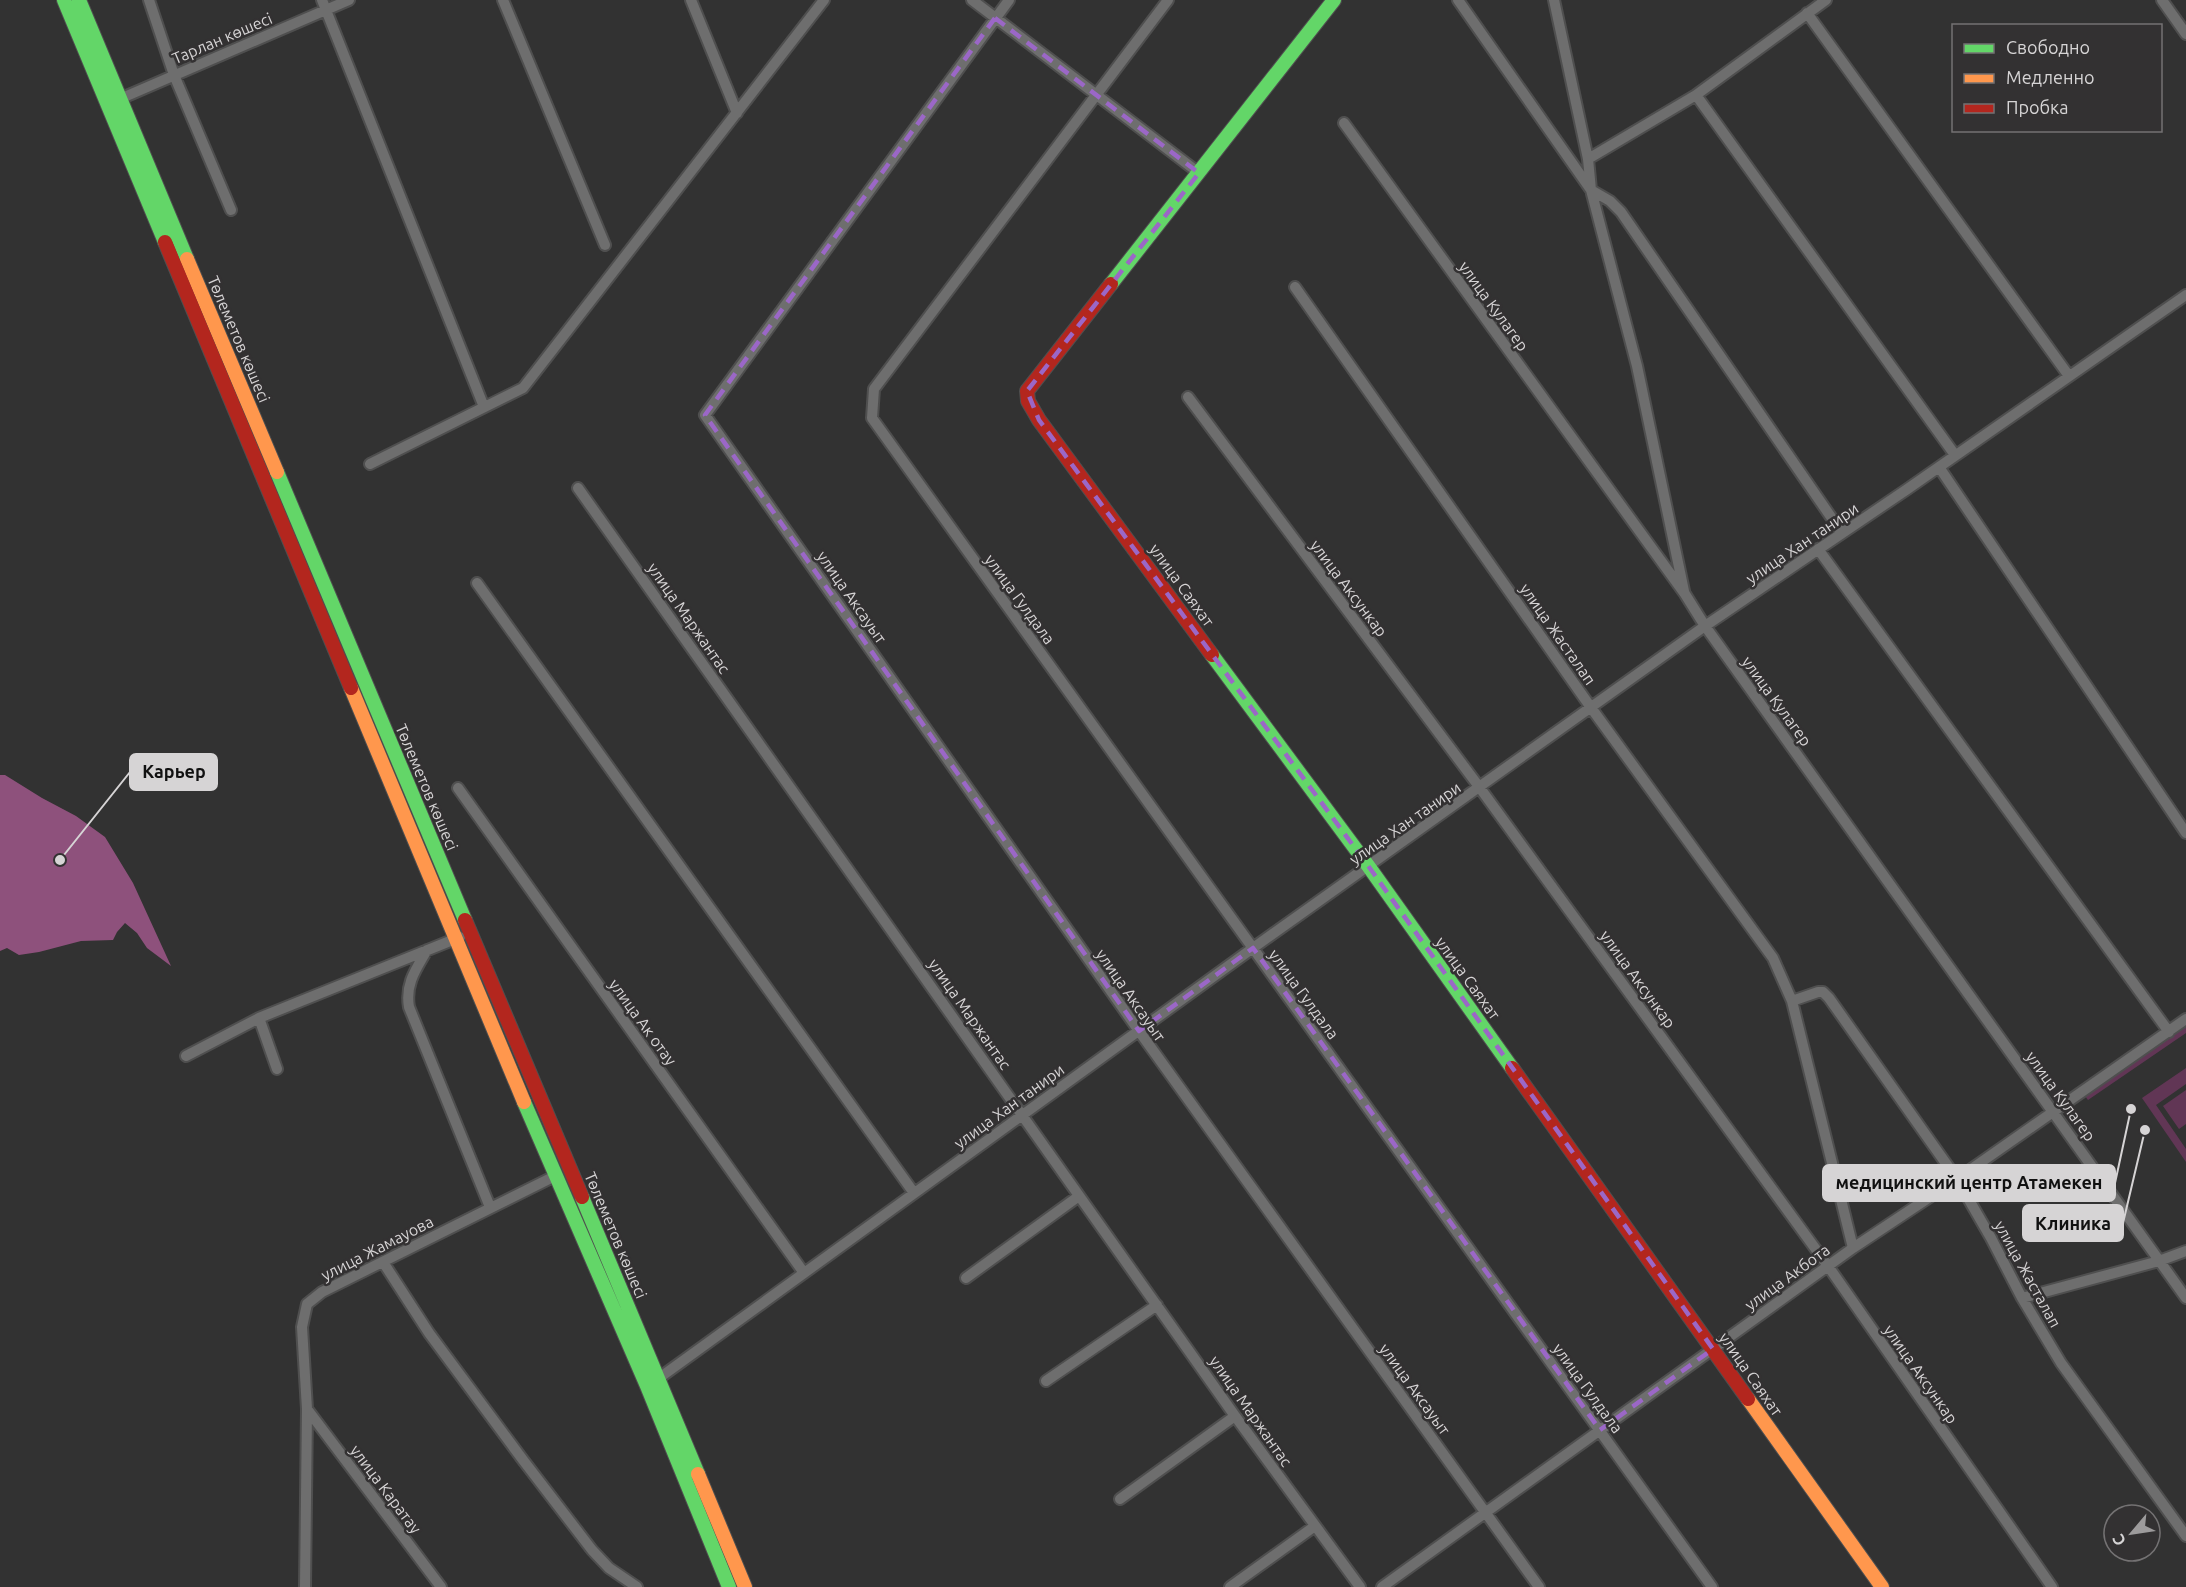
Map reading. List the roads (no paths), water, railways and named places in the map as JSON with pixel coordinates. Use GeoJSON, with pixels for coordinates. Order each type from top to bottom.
{"type":"FeatureCollection","features":[{"type":"Feature","properties":{"kind":"main road","name":"Төлеметов көшесі"},"geometry":{"type":"LineString","coordinates":[[64,0],[555,1176],[647,1386],[729,1587]]}},
{"type":"Feature","properties":{"kind":"main road","name":"Төлеметов көшесі"},"geometry":{"type":"LineString","coordinates":[[79,0],[745,1587]]}},
{"type":"Feature","properties":{"kind":"main road"},"geometry":{"type":"LineString","coordinates":[[1199,173],[1334,0]]}},
{"type":"Feature","properties":{"kind":"main road","name":"улица Саяхат"},"geometry":{"type":"LineString","coordinates":[[1199,173],[1027,391],[1028,401],[1039,420],[1369,867],[1882,1587]]}},
{"type":"Feature","properties":{"kind":"street"},"geometry":{"type":"LineString","coordinates":[[149,0],[174,75],[231,210]]}},
{"type":"Feature","properties":{"kind":"street","name":"Тарлан көшесі"},"geometry":{"type":"LineString","coordinates":[[107,104],[324,5],[349,0]]}},
{"type":"Feature","properties":{"kind":"street"},"geometry":{"type":"LineString","coordinates":[[503,0],[605,245]]}},
{"type":"Feature","properties":{"kind":"street"},"geometry":{"type":"LineString","coordinates":[[692,0],[737,113]]}},
{"type":"Feature","properties":{"kind":"street"},"geometry":{"type":"LineString","coordinates":[[370,464],[524,388],[824,0]]}},
{"type":"Feature","properties":{"kind":"street"},"geometry":{"type":"LineString","coordinates":[[972,0],[1199,173]]}},
{"type":"Feature","properties":{"kind":"street"},"geometry":{"type":"LineString","coordinates":[[995,18],[1009,0]]}},
{"type":"Feature","properties":{"kind":"street"},"geometry":{"type":"LineString","coordinates":[[1096,95],[1168,0]]}},
{"type":"Feature","properties":{"kind":"street"},"geometry":{"type":"LineString","coordinates":[[1458,0],[1591,190],[1610,201],[1621,212],[1842,533]]}},
{"type":"Feature","properties":{"kind":"street"},"geometry":{"type":"LineString","coordinates":[[1554,0],[1588,159],[1591,190],[1637,366],[1685,594]]}},
{"type":"Feature","properties":{"kind":"street"},"geometry":{"type":"LineString","coordinates":[[1588,159],[1696,95],[1826,0]]}},
{"type":"Feature","properties":{"kind":"street"},"geometry":{"type":"LineString","coordinates":[[2162,0],[2186,34]]}},
{"type":"Feature","properties":{"kind":"street"},"geometry":{"type":"LineString","coordinates":[[324,5],[484,407]]}},
{"type":"Feature","properties":{"kind":"street"},"geometry":{"type":"LineString","coordinates":[[1807,13],[2069,376]]}},
{"type":"Feature","properties":{"kind":"street","name":"улица Аксауыт"},"geometry":{"type":"LineString","coordinates":[[995,18],[705,415],[1139,1031],[1539,1587]]}},
{"type":"Feature","properties":{"kind":"street","name":"улица Гулдала"},"geometry":{"type":"LineString","coordinates":[[1096,95],[874,388],[872,418],[1712,1587]]}},
{"type":"Feature","properties":{"kind":"street"},"geometry":{"type":"LineString","coordinates":[[1696,95],[1955,455]]}},
{"type":"Feature","properties":{"kind":"street","name":"улица Кулагер"},"geometry":{"type":"LineString","coordinates":[[1344,123],[1685,594],[1705,626],[2186,1298]]}},
{"type":"Feature","properties":{"kind":"street","name":"улица Жасталап"},"geometry":{"type":"LineString","coordinates":[[1295,286],[1592,709],[1773,958],[1792,1001],[1853,1248]]}},
{"type":"Feature","properties":{"kind":"street","name":"улица Хан танири"},"geometry":{"type":"LineString","coordinates":[[647,1386],[1253,948],[1592,709],[1705,626],[2186,295]]}},
{"type":"Feature","properties":{"kind":"street","name":"улица Аксункар"},"geometry":{"type":"LineString","coordinates":[[1188,397],[1480,788],[1828,1266],[2052,1587]]}},
{"type":"Feature","properties":{"kind":"street"},"geometry":{"type":"LineString","coordinates":[[1939,467],[2186,832]]}},
{"type":"Feature","properties":{"kind":"street","name":"улица Маржантас"},"geometry":{"type":"LineString","coordinates":[[578,488],[1235,1416],[1360,1587]]}},
{"type":"Feature","properties":{"kind":"street"},"geometry":{"type":"LineString","coordinates":[[1818,549],[2169,1032]]}},
{"type":"Feature","properties":{"kind":"street"},"geometry":{"type":"LineString","coordinates":[[477,584],[914,1194]]}},
{"type":"Feature","properties":{"kind":"street","name":"улица Ак отау"},"geometry":{"type":"LineString","coordinates":[[458,788],[804,1273]]}},
{"type":"Feature","properties":{"kind":"street"},"geometry":{"type":"LineString","coordinates":[[186,1056],[259,1018],[471,932]]}},
{"type":"Feature","properties":{"kind":"street"},"geometry":{"type":"LineString","coordinates":[[428,950],[408,985],[408,1007],[490,1207]]}},
{"type":"Feature","properties":{"kind":"street","name":"улица Жасталап"},"geometry":{"type":"LineString","coordinates":[[1792,1001],[1818,992],[1823,992],[1829,998],[1957,1179],[2022,1298],[2061,1363],[2186,1536]]}},
{"type":"Feature","properties":{"kind":"street"},"geometry":{"type":"LineString","coordinates":[[259,1018],[277,1069]]}},
{"type":"Feature","properties":{"kind":"street","name":"улица Акбота"},"geometry":{"type":"LineString","coordinates":[[1382,1587],[1853,1248],[2054,1113],[2186,1019]]}},
{"type":"Feature","properties":{"kind":"street","name":"улица Жамауова"},"geometry":{"type":"LineString","coordinates":[[305,1587],[307,1409],[302,1327],[307,1304],[322,1292],[555,1176]]}},
{"type":"Feature","properties":{"kind":"street"},"geometry":{"type":"LineString","coordinates":[[966,1278],[1079,1196]]}},
{"type":"Feature","properties":{"kind":"street"},"geometry":{"type":"LineString","coordinates":[[2022,1298],[2159,1261],[2186,1251]]}},
{"type":"Feature","properties":{"kind":"street"},"geometry":{"type":"LineString","coordinates":[[383,1262],[429,1333],[592,1550],[609,1569],[637,1587]]}},
{"type":"Feature","properties":{"kind":"street"},"geometry":{"type":"LineString","coordinates":[[1046,1381],[1158,1305]]}},
{"type":"Feature","properties":{"kind":"street","name":"улица Каратау"},"geometry":{"type":"LineString","coordinates":[[307,1409],[441,1587]]}},
{"type":"Feature","properties":{"kind":"street"},"geometry":{"type":"LineString","coordinates":[[1120,1499],[1235,1416]]}},
{"type":"Feature","properties":{"kind":"street"},"geometry":{"type":"LineString","coordinates":[[1230,1587],[1315,1526]]}},
{"type":"Feature","properties":{"kind":"place","name":"Карьер"},"geometry":{"type":"Point","coordinates":[60,860]}},
{"type":"Feature","properties":{"kind":"place","name":"медицинский центр Атамекен"},"geometry":{"type":"Point","coordinates":[2131,1109]}},
{"type":"Feature","properties":{"kind":"place","name":"Клиника"},"geometry":{"type":"Point","coordinates":[2145,1130]}}]}
